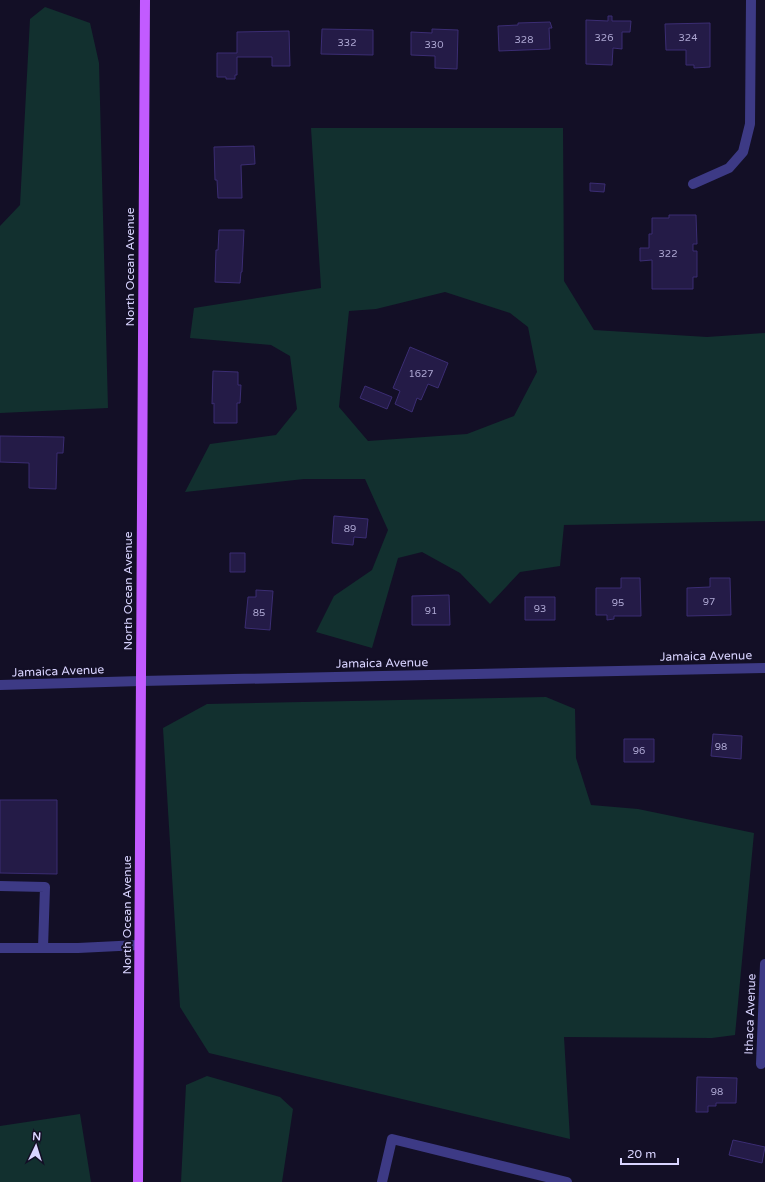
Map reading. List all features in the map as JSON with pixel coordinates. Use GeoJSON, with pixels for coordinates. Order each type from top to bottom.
{"type":"FeatureCollection","features":[{"type":"Feature","properties":{"kind":"main road","name":"North Ocean Avenue"},"geometry":{"type":"LineString","coordinates":[[138,1182],[145,0]]}},
{"type":"Feature","properties":{"kind":"street"},"geometry":{"type":"LineString","coordinates":[[693,184],[729,168],[743,152],[750,124],[751,0]]}},
{"type":"Feature","properties":{"kind":"street","name":"Jamaica Avenue"},"geometry":{"type":"LineString","coordinates":[[0,685],[765,668]]}},
{"type":"Feature","properties":{"kind":"street"},"geometry":{"type":"LineString","coordinates":[[0,886],[45,887],[43,948]]}},
{"type":"Feature","properties":{"kind":"street"},"geometry":{"type":"LineString","coordinates":[[0,948],[78,948],[139,944]]}},
{"type":"Feature","properties":{"kind":"street","name":"Ithaca Avenue"},"geometry":{"type":"LineString","coordinates":[[761,1064],[765,964]]}},
{"type":"Feature","properties":{"kind":"street"},"geometry":{"type":"LineString","coordinates":[[382,1182],[392,1139],[567,1182]]}},
{"type":"Feature","properties":{"kind":"green space"},"geometry":{"type":"Polygon","coordinates":[[[45,7],[90,23],[99,63],[108,408],[0,413],[0,226],[20,205],[30,19],[45,7]]]}},
{"type":"Feature","properties":{"kind":"green space"},"geometry":{"type":"Polygon","coordinates":[[[311,128],[563,128],[564,281],[594,330],[707,337],[765,333],[765,521],[564,525],[560,566],[520,572],[490,604],[460,573],[422,552],[398,558],[372,648],[316,632],[334,596],[372,570],[388,530],[365,479],[304,479],[185,492],[210,444],[276,435],[297,409],[290,356],[271,345],[190,338],[194,308],[321,288],[311,128]],[[445,292],[376,309],[349,311],[339,407],[368,441],[467,434],[514,416],[537,372],[528,327],[510,313],[445,292]]]}},
{"type":"Feature","properties":{"kind":"green space"},"geometry":{"type":"Polygon","coordinates":[[[546,697],[575,709],[576,758],[591,805],[638,809],[754,833],[735,1035],[712,1038],[564,1037],[570,1139],[209,1053],[180,1007],[163,728],[207,704],[546,697]]]}},
{"type":"Feature","properties":{"kind":"green space"},"geometry":{"type":"Polygon","coordinates":[[[207,1076],[280,1097],[293,1109],[282,1182],[181,1182],[186,1085],[207,1076]]]}},
{"type":"Feature","properties":{"kind":"green space"},"geometry":{"type":"Polygon","coordinates":[[[80,1114],[91,1182],[0,1182],[0,1126],[80,1114]]]}},
{"type":"Feature","properties":{"kind":"building"},"geometry":{"type":"Polygon","coordinates":[[[608,16],[612,16],[612,21],[631,21],[630,32],[622,32],[622,49],[613,48],[612,65],[586,64],[586,20],[608,21],[608,16]]]}},
{"type":"Feature","properties":{"kind":"building"},"geometry":{"type":"Polygon","coordinates":[[[550,22],[552,28],[549,28],[550,49],[499,51],[498,26],[518,25],[518,23],[550,22]]]}},
{"type":"Feature","properties":{"kind":"building"},"geometry":{"type":"Polygon","coordinates":[[[710,23],[710,67],[694,68],[694,65],[686,65],[686,50],[666,50],[665,24],[710,23]]]}},
{"type":"Feature","properties":{"kind":"building"},"geometry":{"type":"Polygon","coordinates":[[[322,29],[373,30],[373,55],[321,54],[322,29]]]}},
{"type":"Feature","properties":{"kind":"building"},"geometry":{"type":"Polygon","coordinates":[[[432,29],[458,30],[457,69],[435,68],[435,56],[411,55],[411,32],[432,33],[432,29]]]}},
{"type":"Feature","properties":{"kind":"building"},"geometry":{"type":"Polygon","coordinates":[[[289,31],[290,66],[272,66],[272,57],[237,57],[237,75],[235,75],[235,79],[217,77],[217,53],[237,53],[237,32],[289,31]]]}},
{"type":"Feature","properties":{"kind":"building"},"geometry":{"type":"Polygon","coordinates":[[[254,146],[255,164],[241,165],[242,198],[218,198],[217,180],[215,180],[214,147],[254,146]]]}},
{"type":"Feature","properties":{"kind":"building"},"geometry":{"type":"Polygon","coordinates":[[[590,183],[605,184],[604,192],[590,191],[590,183]]]}},
{"type":"Feature","properties":{"kind":"building"},"geometry":{"type":"Polygon","coordinates":[[[669,215],[696,215],[697,244],[693,244],[693,251],[697,251],[697,277],[693,277],[693,289],[652,289],[652,260],[640,261],[640,248],[649,248],[649,234],[652,234],[652,218],[669,218],[669,215]]]}},
{"type":"Feature","properties":{"kind":"building"},"geometry":{"type":"Polygon","coordinates":[[[219,230],[244,230],[240,283],[215,282],[216,250],[218,250],[219,230]]]}},
{"type":"Feature","properties":{"kind":"building"},"geometry":{"type":"Polygon","coordinates":[[[410,347],[448,363],[438,388],[428,384],[421,400],[417,398],[412,412],[395,404],[400,391],[393,388],[410,347]]]}},
{"type":"Feature","properties":{"kind":"building"},"geometry":{"type":"Polygon","coordinates":[[[213,371],[238,372],[238,385],[241,385],[240,403],[237,403],[237,423],[214,423],[214,403],[212,404],[213,371]]]}},
{"type":"Feature","properties":{"kind":"building"},"geometry":{"type":"Polygon","coordinates":[[[365,386],[392,397],[387,409],[360,398],[365,386]]]}},
{"type":"Feature","properties":{"kind":"building"},"geometry":{"type":"Polygon","coordinates":[[[0,436],[64,437],[63,453],[57,453],[56,489],[29,488],[29,463],[0,462],[0,436]]]}},
{"type":"Feature","properties":{"kind":"building"},"geometry":{"type":"Polygon","coordinates":[[[334,516],[368,519],[366,538],[354,537],[353,545],[332,543],[334,516]]]}},
{"type":"Feature","properties":{"kind":"building"},"geometry":{"type":"Polygon","coordinates":[[[230,553],[245,553],[245,572],[230,572],[230,553]]]}},
{"type":"Feature","properties":{"kind":"building"},"geometry":{"type":"Polygon","coordinates":[[[621,578],[640,578],[641,616],[614,616],[614,619],[607,620],[607,615],[596,615],[596,588],[621,588],[621,578]]]}},
{"type":"Feature","properties":{"kind":"building"},"geometry":{"type":"Polygon","coordinates":[[[710,578],[730,578],[731,615],[687,616],[687,588],[710,587],[710,578]]]}},
{"type":"Feature","properties":{"kind":"building"},"geometry":{"type":"Polygon","coordinates":[[[256,590],[273,591],[270,630],[245,628],[248,597],[256,597],[256,590]]]}},
{"type":"Feature","properties":{"kind":"building"},"geometry":{"type":"Polygon","coordinates":[[[449,595],[450,625],[412,625],[412,596],[449,595]]]}},
{"type":"Feature","properties":{"kind":"building"},"geometry":{"type":"Polygon","coordinates":[[[525,597],[555,597],[555,620],[525,620],[525,597]]]}},
{"type":"Feature","properties":{"kind":"building"},"geometry":{"type":"Polygon","coordinates":[[[713,734],[742,736],[741,759],[711,756],[713,734]]]}},
{"type":"Feature","properties":{"kind":"building"},"geometry":{"type":"Polygon","coordinates":[[[624,739],[654,739],[654,762],[624,762],[624,739]]]}},
{"type":"Feature","properties":{"kind":"building"},"geometry":{"type":"Polygon","coordinates":[[[0,800],[57,800],[57,874],[0,873],[0,800]]]}},
{"type":"Feature","properties":{"kind":"building"},"geometry":{"type":"Polygon","coordinates":[[[697,1077],[737,1078],[736,1103],[716,1103],[716,1106],[708,1106],[708,1112],[696,1112],[697,1077]]]}},
{"type":"Feature","properties":{"kind":"building"},"geometry":{"type":"Polygon","coordinates":[[[733,1140],[765,1147],[762,1163],[729,1155],[733,1140]]]}}]}
